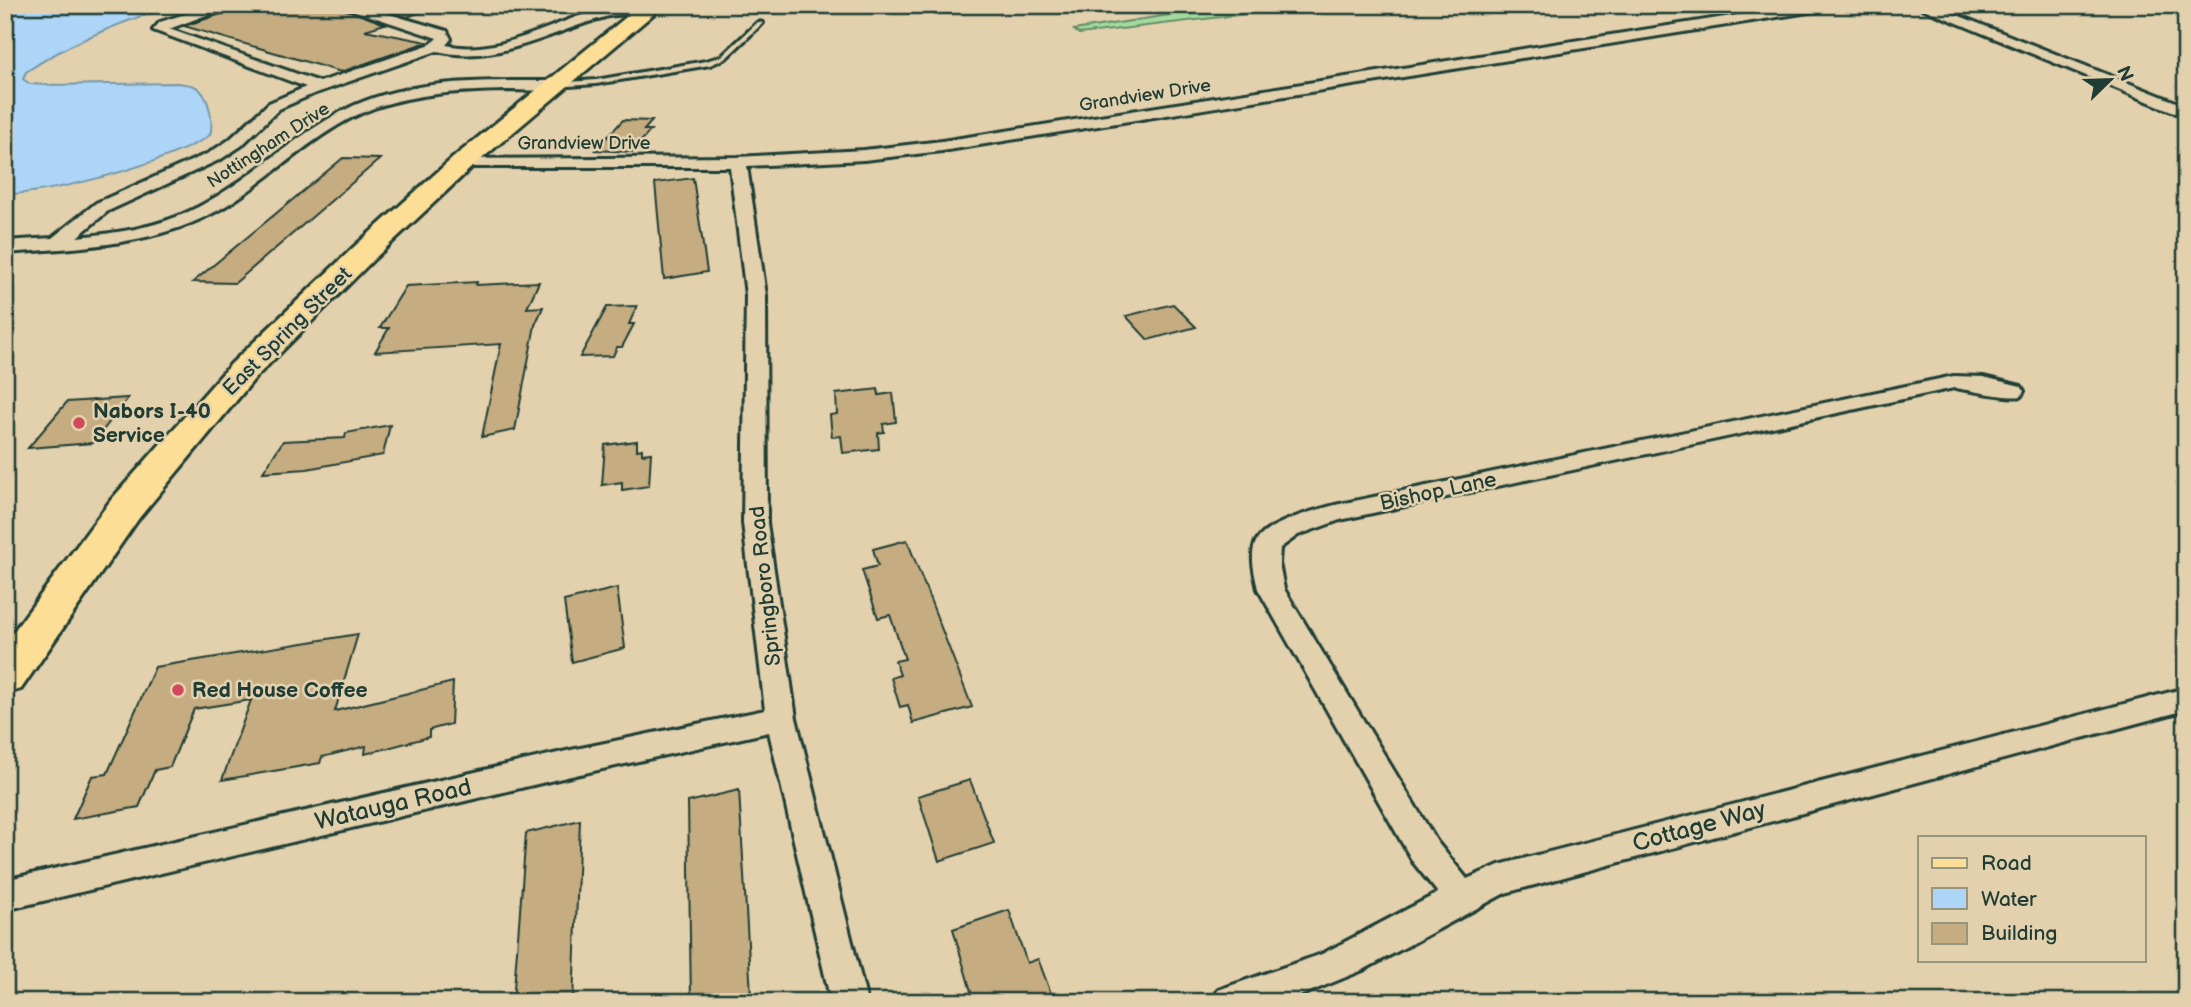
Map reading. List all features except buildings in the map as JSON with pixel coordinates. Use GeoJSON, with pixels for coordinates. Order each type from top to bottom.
{"type":"FeatureCollection","features":[{"type":"Feature","properties":{"kind":"main road","name":"East Spring Street"},"geometry":{"type":"LineString","coordinates":[[5,677],[125,509],[243,371],[365,252],[463,162],[653,6]]}},
{"type":"Feature","properties":{"kind":"main road","name":"East Spring Street"},"geometry":{"type":"LineString","coordinates":[[554,86],[677,6]]}},
{"type":"Feature","properties":{"kind":"street"},"geometry":{"type":"LineString","coordinates":[[226,5],[165,25],[160,30],[320,87]]}},
{"type":"Feature","properties":{"kind":"street"},"geometry":{"type":"LineString","coordinates":[[58,243],[102,207],[215,156],[234,143],[274,106],[320,87],[436,47],[444,39],[442,34],[342,5]]}},
{"type":"Feature","properties":{"kind":"street","name":"Grandview Drive"},"geometry":{"type":"LineString","coordinates":[[463,162],[738,162],[864,155],[942,146],[1826,5]]}},
{"type":"Feature","properties":{"kind":"street"},"geometry":{"type":"LineString","coordinates":[[1920,5],[2186,112]]}},
{"type":"Feature","properties":{"kind":"street"},"geometry":{"type":"LineString","coordinates":[[436,47],[450,52],[496,49],[601,13],[653,6]]}},
{"type":"Feature","properties":{"kind":"street","name":"Nottingham Drive"},"geometry":{"type":"LineString","coordinates":[[5,247],[149,232],[194,216],[312,137],[367,106],[416,92],[466,86],[554,86]]}},
{"type":"Feature","properties":{"kind":"street","name":"Springboro Road"},"geometry":{"type":"LineString","coordinates":[[738,162],[756,295],[755,523],[781,718],[849,1002]]}},
{"type":"Feature","properties":{"kind":"street","name":"Bishop Lane"},"geometry":{"type":"LineString","coordinates":[[1461,896],[1425,852],[1271,589],[1266,563],[1268,544],[1289,529],[1335,513],[1714,431],[1954,382],[1983,384],[2013,391]]}},
{"type":"Feature","properties":{"kind":"street","name":"Cottage Way"},"geometry":{"type":"LineString","coordinates":[[1231,1002],[1287,985],[1366,951],[1461,896],[1499,880],[2186,699]]}},
{"type":"Feature","properties":{"kind":"street","name":"Watauga Road"},"geometry":{"type":"LineString","coordinates":[[5,895],[571,762],[781,718]]}},
{"type":"Feature","properties":{"kind":"lane"},"geometry":{"type":"LineString","coordinates":[[554,86],[596,82],[707,63],[724,57],[760,23]]}},
{"type":"Feature","properties":{"kind":"green space"},"geometry":{"type":"Polygon","coordinates":[[[1232,5],[1322,5],[1079,34],[1074,30],[1232,5]]]}},
{"type":"Feature","properties":{"kind":"water"},"geometry":{"type":"Polygon","coordinates":[[[5,5],[175,5],[79,41],[26,72],[23,79],[30,84],[46,85],[192,85],[207,102],[211,116],[210,135],[169,155],[111,175],[51,189],[5,194],[5,5]]]}},
{"type":"Feature","properties":{"kind":"place","name":"Nabors I-40 Service"},"geometry":{"type":"Point","coordinates":[79,423]}},
{"type":"Feature","properties":{"kind":"place","name":"Red House Coffee"},"geometry":{"type":"Point","coordinates":[178,690]}}]}
